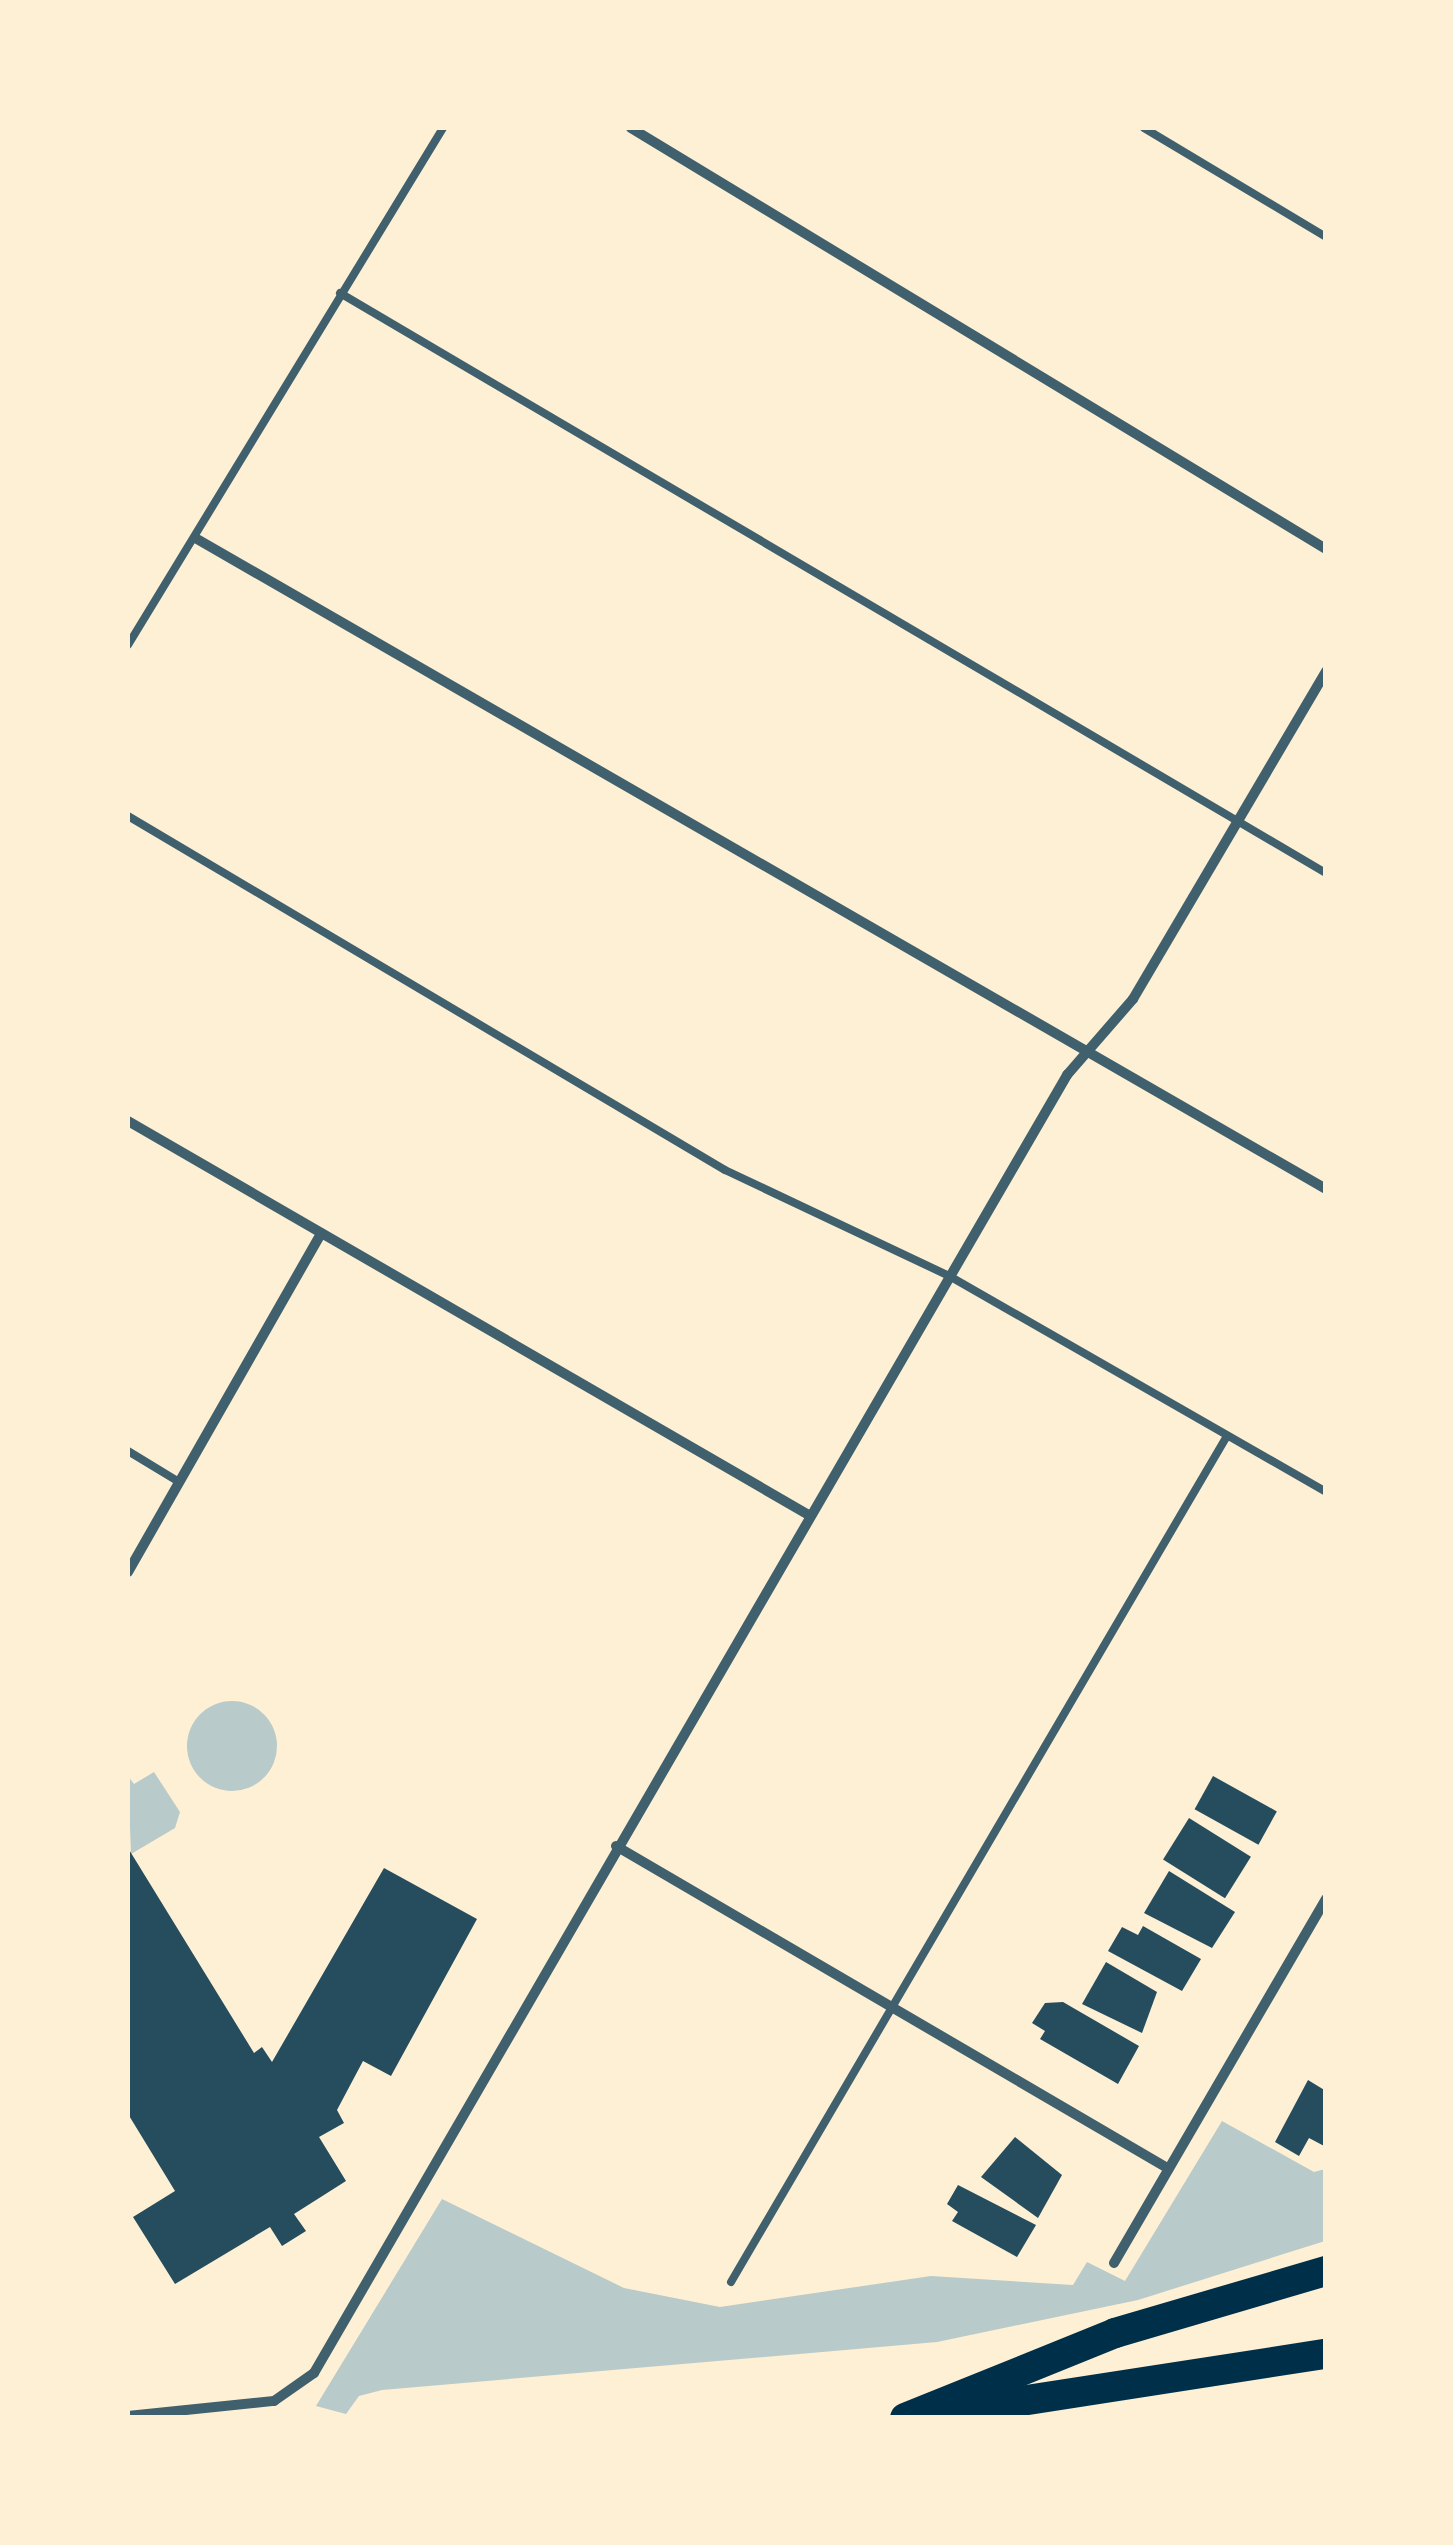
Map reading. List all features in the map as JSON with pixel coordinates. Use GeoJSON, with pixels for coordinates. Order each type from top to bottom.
{"type":"FeatureCollection","features":[{"type":"Feature","properties":{"kind":"highway"},"geometry":{"type":"LineString","coordinates":[[905,2418],[1115,2333],[1326,2271]]}},
{"type":"Feature","properties":{"kind":"highway"},"geometry":{"type":"LineString","coordinates":[[913,2418],[1326,2354]]}},
{"type":"Feature","properties":{"kind":"street"},"geometry":{"type":"LineString","coordinates":[[631,128],[1326,549]]}},
{"type":"Feature","properties":{"kind":"street"},"geometry":{"type":"LineString","coordinates":[[197,539],[1326,1189]]}},
{"type":"Feature","properties":{"kind":"street"},"geometry":{"type":"LineString","coordinates":[[128,2416],[274,2400],[314,2373],[808,1514],[952,1278],[1082,1051],[1133,999],[1326,671]]}},
{"type":"Feature","properties":{"kind":"street"},"geometry":{"type":"LineString","coordinates":[[128,1120],[808,1514]]}},
{"type":"Feature","properties":{"kind":"street"},"geometry":{"type":"LineString","coordinates":[[128,1572],[321,1233]]}},
{"type":"Feature","properties":{"kind":"street"},"geometry":{"type":"LineString","coordinates":[[616,1846],[1169,2169]]}},
{"type":"Feature","properties":{"kind":"street"},"geometry":{"type":"LineString","coordinates":[[1114,2263],[1326,1899]]}},
{"type":"Feature","properties":{"kind":"lane"},"geometry":{"type":"LineString","coordinates":[[128,645],[197,539],[340,293],[443,128]]}},
{"type":"Feature","properties":{"kind":"lane"},"geometry":{"type":"LineString","coordinates":[[1144,128],[1326,237]]}},
{"type":"Feature","properties":{"kind":"lane"},"geometry":{"type":"LineString","coordinates":[[340,293],[1326,873]]}},
{"type":"Feature","properties":{"kind":"lane"},"geometry":{"type":"LineString","coordinates":[[128,816],[724,1170],[952,1278],[1326,1492]]}},
{"type":"Feature","properties":{"kind":"lane"},"geometry":{"type":"LineString","coordinates":[[730,2282],[1227,1436]]}},
{"type":"Feature","properties":{"kind":"lane"},"geometry":{"type":"LineString","coordinates":[[128,1451],[179,1482]]}},
{"type":"Feature","properties":{"kind":"shaded area"},"geometry":{"type":"Polygon","coordinates":[[[232,1701],[264,1714],[277,1746],[264,1778],[232,1791],[200,1778],[187,1746],[200,1714],[232,1701]]]}},
{"type":"Feature","properties":{"kind":"shaded area"},"geometry":{"type":"Polygon","coordinates":[[[154,1772],[180,1812],[175,1828],[131,1854],[128,1776],[134,1784],[154,1772]]]}},
{"type":"Feature","properties":{"kind":"shaded area"},"geometry":{"type":"Polygon","coordinates":[[[1222,2121],[1314,2172],[1325,2169],[1325,2241],[1138,2300],[937,2342],[382,2390],[359,2396],[346,2414],[316,2406],[442,2199],[624,2288],[720,2307],[931,2276],[1073,2285],[1087,2262],[1125,2281],[1222,2121]]]}},
{"type":"Feature","properties":{"kind":"building"},"geometry":{"type":"Polygon","coordinates":[[[1213,1776],[1277,1811],[1258,1845],[1195,1809],[1213,1776]]]}},
{"type":"Feature","properties":{"kind":"building"},"geometry":{"type":"Polygon","coordinates":[[[1189,1818],[1251,1857],[1225,1898],[1163,1860],[1189,1818]]]}},
{"type":"Feature","properties":{"kind":"building"},"geometry":{"type":"Polygon","coordinates":[[[128,1848],[254,2053],[262,2047],[272,2062],[384,1868],[477,1919],[391,2076],[363,2061],[337,2110],[344,2123],[319,2137],[346,2181],[294,2214],[306,2231],[282,2246],[270,2227],[175,2284],[133,2217],[175,2191],[128,2114],[128,1848]]]}},
{"type":"Feature","properties":{"kind":"building"},"geometry":{"type":"Polygon","coordinates":[[[1169,1871],[1235,1912],[1212,1948],[1144,1913],[1169,1871]]]}},
{"type":"Feature","properties":{"kind":"building"},"geometry":{"type":"Polygon","coordinates":[[[1143,1926],[1201,1959],[1182,1991],[1108,1951],[1122,1927],[1138,1935],[1143,1926]]]}},
{"type":"Feature","properties":{"kind":"building"},"geometry":{"type":"Polygon","coordinates":[[[1106,1962],[1157,1992],[1142,2033],[1082,2004],[1106,1962]]]}},
{"type":"Feature","properties":{"kind":"building"},"geometry":{"type":"Polygon","coordinates":[[[1063,2002],[1139,2046],[1118,2084],[1040,2039],[1045,2031],[1032,2023],[1045,2003],[1063,2002]]]}},
{"type":"Feature","properties":{"kind":"building"},"geometry":{"type":"Polygon","coordinates":[[[1308,2080],[1326,2091],[1326,2147],[1309,2138],[1299,2156],[1275,2142],[1308,2080]]]}},
{"type":"Feature","properties":{"kind":"building"},"geometry":{"type":"Polygon","coordinates":[[[1015,2137],[1062,2175],[1038,2218],[981,2177],[1015,2137]]]}},
{"type":"Feature","properties":{"kind":"building"},"geometry":{"type":"Polygon","coordinates":[[[958,2185],[1036,2225],[1017,2257],[952,2221],[958,2212],[947,2204],[958,2185]]]}}]}
